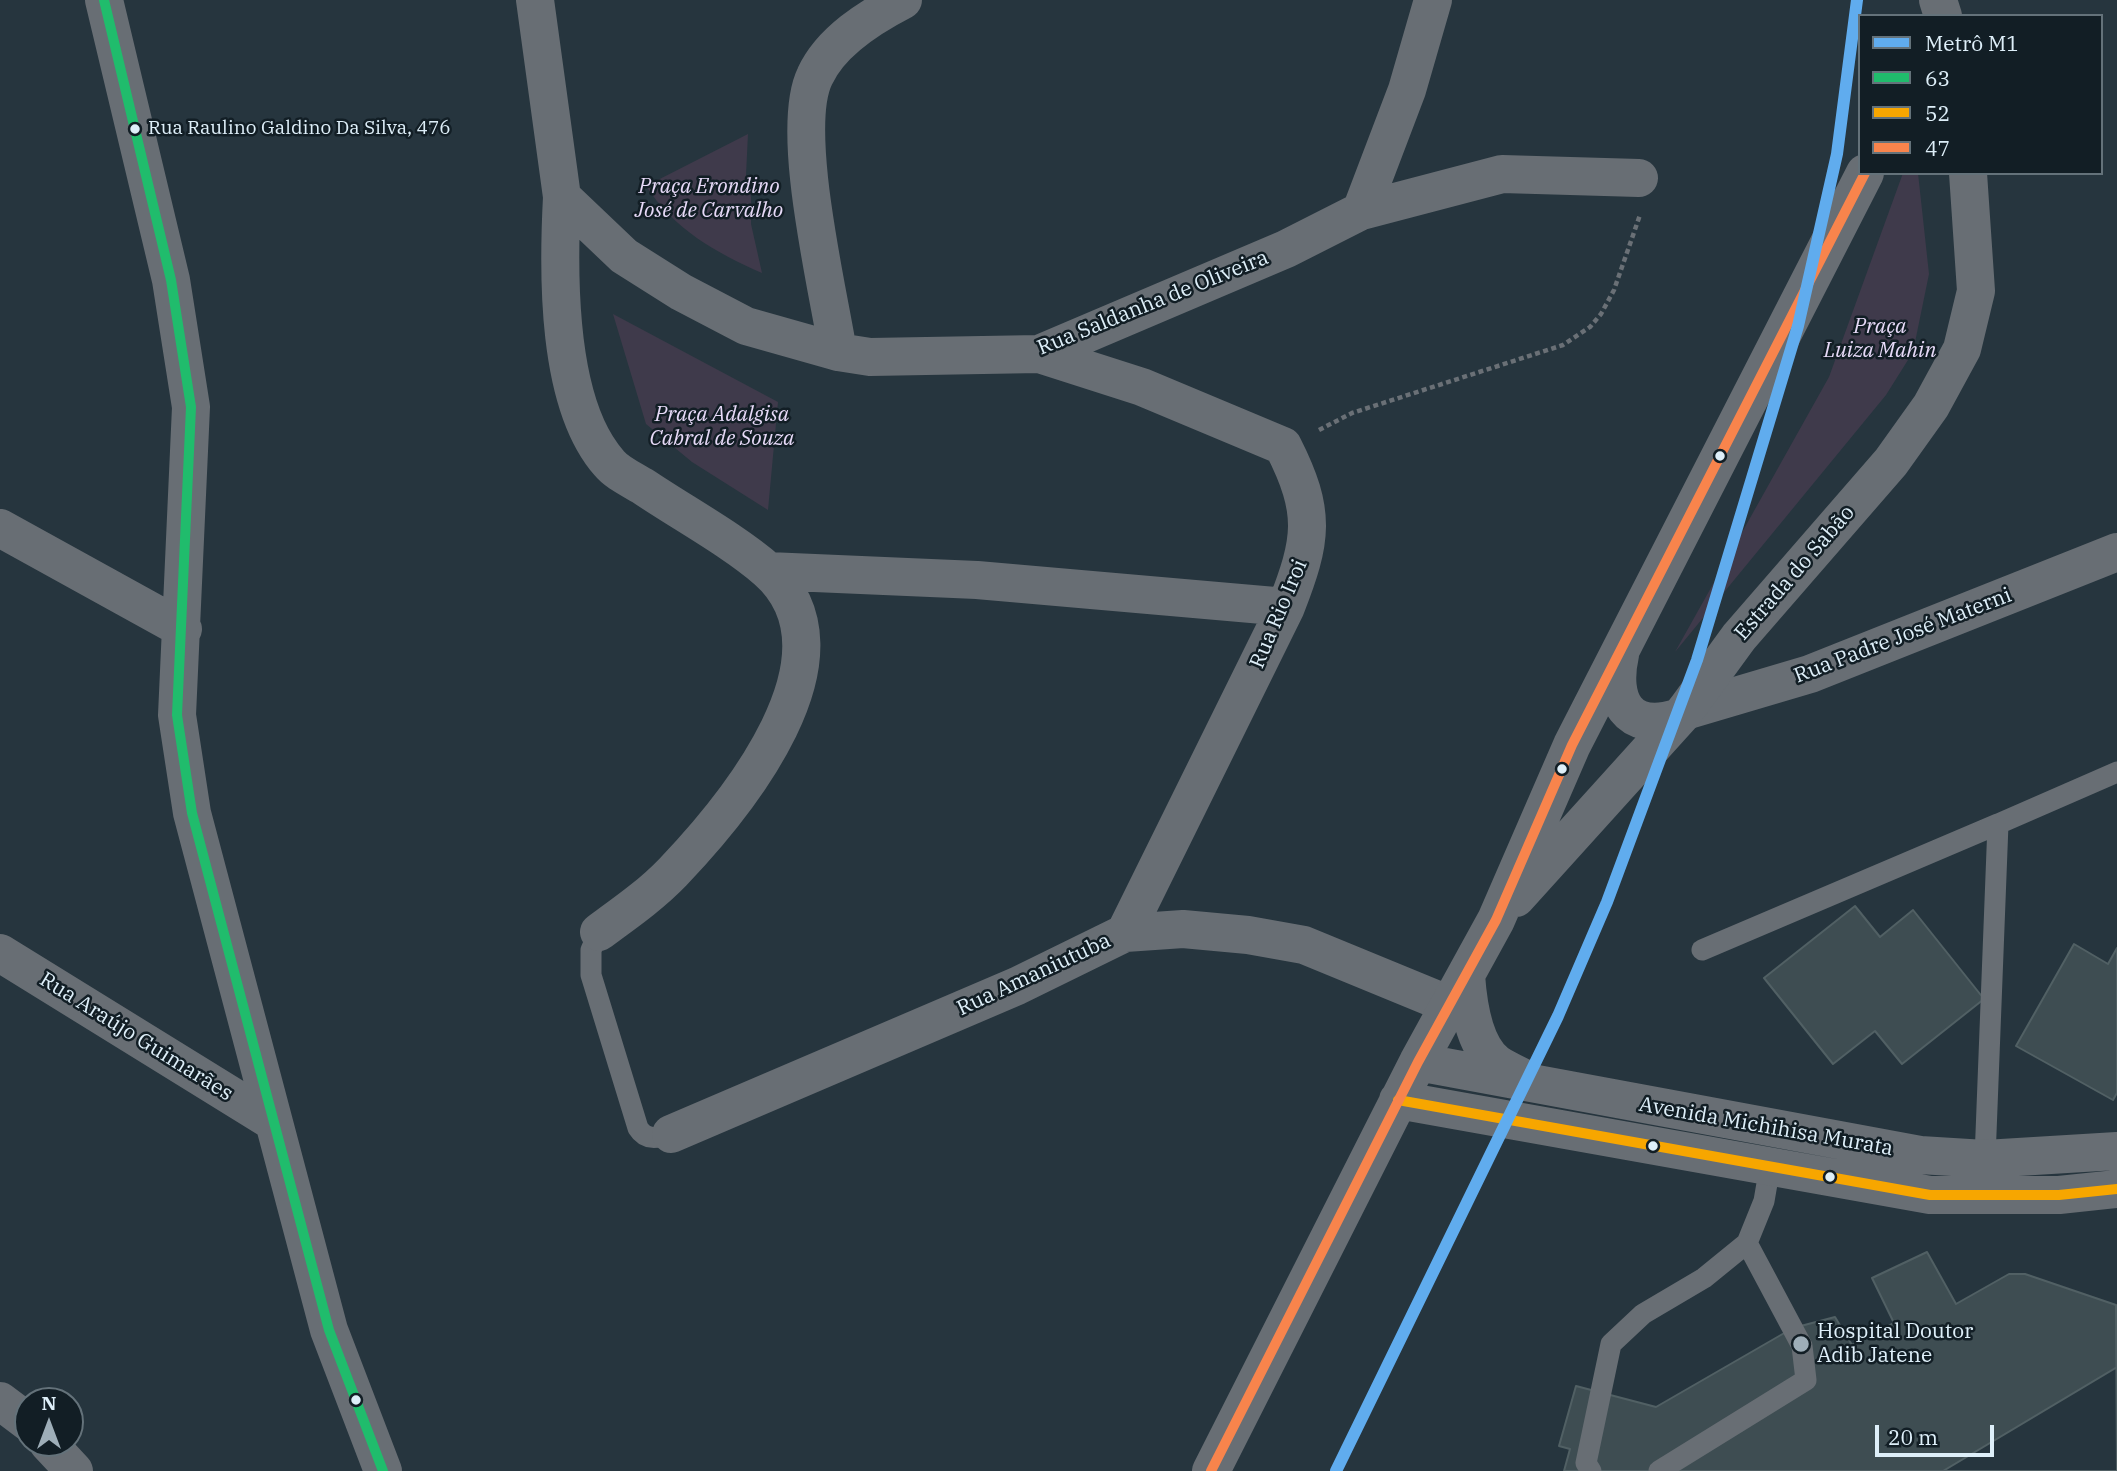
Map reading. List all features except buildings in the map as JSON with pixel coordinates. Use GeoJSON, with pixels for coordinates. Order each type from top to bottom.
{"type":"FeatureCollection","features":[{"type":"Feature","properties":{"kind":"street"},"geometry":{"type":"LineString","coordinates":[[103,0],[171,280],[191,407],[177,715],[192,813],[329,1330],[383,1471]]}},
{"type":"Feature","properties":{"kind":"street"},"geometry":{"type":"LineString","coordinates":[[535,0],[536,28],[559,160],[562,197],[560,310],[569,368],[587,427],[609,464],[768,571],[789,601],[800,636],[800,657],[791,706],[773,743],[742,791],[673,872],[599,932]]}},
{"type":"Feature","properties":{"kind":"street"},"geometry":{"type":"LineString","coordinates":[[838,352],[806,153],[809,92],[815,74],[830,54],[872,16],[903,0]]}},
{"type":"Feature","properties":{"kind":"street"},"geometry":{"type":"LineString","coordinates":[[1361,211],[1407,90],[1433,0]]}},
{"type":"Feature","properties":{"kind":"street","name":"Rua Saldanha de Oliveira"},"geometry":{"type":"LineString","coordinates":[[562,197],[624,256],[681,292],[747,326],[838,352],[870,357],[1040,354],[1286,249],[1361,211],[1502,174],[1639,178]]}},
{"type":"Feature","properties":{"kind":"street","name":"Estrada do Sabão"},"geometry":{"type":"LineString","coordinates":[[1210,1471],[1398,1100],[1496,920],[1572,745],[1864,175]]}},
{"type":"Feature","properties":{"kind":"street","name":"Estrada do Sabão"},"geometry":{"type":"LineString","coordinates":[[1496,920],[1681,714],[1739,637],[1896,455],[1940,391],[1962,349],[1976,291],[1968,175]]}},
{"type":"Feature","properties":{"kind":"street"},"geometry":{"type":"LineString","coordinates":[[1040,354],[1142,387],[1283,446]]}},
{"type":"Feature","properties":{"kind":"street","name":"Rua Rio Iroi"},"geometry":{"type":"LineString","coordinates":[[1125,933],[1286,607],[1305,559],[1308,521],[1302,487],[1283,446]]}},
{"type":"Feature","properties":{"kind":"street"},"geometry":{"type":"LineString","coordinates":[[0,528],[183,629]]}},
{"type":"Feature","properties":{"kind":"street","name":"Rua Padre José Materni"},"geometry":{"type":"LineString","coordinates":[[1622,646],[1617,671],[1620,704],[1627,711],[1651,723],[1810,674],[2117,552]]}},
{"type":"Feature","properties":{"kind":"street"},"geometry":{"type":"LineString","coordinates":[[768,571],[977,580],[1286,607]]}},
{"type":"Feature","properties":{"kind":"street","name":"Rua Amaniutuba"},"geometry":{"type":"LineString","coordinates":[[671,1134],[1017,986],[1125,933],[1183,929],[1248,935],[1304,945],[1458,990]]}},
{"type":"Feature","properties":{"kind":"street","name":"Rua Araújo Guimarães"},"geometry":{"type":"LineString","coordinates":[[0,953],[272,1121]]}},
{"type":"Feature","properties":{"kind":"street"},"geometry":{"type":"LineString","coordinates":[[1458,990],[1468,1006],[1479,1037],[1494,1062],[1536,1085]]}},
{"type":"Feature","properties":{"kind":"street","name":"Avenida Michihisa Murata"},"geometry":{"type":"LineString","coordinates":[[1418,1062],[1811,1132],[1920,1155],[1985,1158],[2117,1151]]}},
{"type":"Feature","properties":{"kind":"street","name":"Avenida Michihisa Murata"},"geometry":{"type":"LineString","coordinates":[[1398,1100],[1930,1195],[2059,1195],[2117,1189]]}},
{"type":"Feature","properties":{"kind":"street"},"geometry":{"type":"LineString","coordinates":[[61,1457],[74,1471]]}},
{"type":"Feature","properties":{"kind":"lane"},"geometry":{"type":"LineString","coordinates":[[1702,950],[2117,772]]}},
{"type":"Feature","properties":{"kind":"lane"},"geometry":{"type":"LineString","coordinates":[[1985,1158],[1998,824]]}},
{"type":"Feature","properties":{"kind":"lane"},"geometry":{"type":"LineString","coordinates":[[599,932],[591,950],[591,975],[638,1128],[649,1137],[658,1138],[671,1134]]}},
{"type":"Feature","properties":{"kind":"lane"},"geometry":{"type":"LineString","coordinates":[[1591,1471],[1586,1463],[1611,1344],[1643,1314],[1704,1278],[1747,1243],[1764,1201],[1770,1166]]}},
{"type":"Feature","properties":{"kind":"lane"},"geometry":{"type":"LineString","coordinates":[[1659,1471],[1806,1380],[1802,1346],[1747,1243]]}},
{"type":"Feature","properties":{"kind":"path"},"geometry":{"type":"LineString","coordinates":[[1283,446],[1352,413],[1563,345],[1590,327],[1615,290],[1648,190],[1639,178]]}},
{"type":"Feature","properties":{"kind":"green space","name":"Praça Erondino José de Carvalho"},"geometry":{"type":"Polygon","coordinates":[[[748,134],[746,175],[751,197],[751,224],[762,273],[697,238],[669,215],[646,186],[748,134]]]}},
{"type":"Feature","properties":{"kind":"green space","name":"Praça Luiza Mahin"},"geometry":{"type":"Polygon","coordinates":[[[1902,175],[1918,175],[1929,274],[1913,352],[1886,395],[1675,652],[1829,377],[1902,175]]]}},
{"type":"Feature","properties":{"kind":"green space","name":"Praça Adalgisa Cabral de Souza"},"geometry":{"type":"Polygon","coordinates":[[[613,314],[778,402],[768,510],[692,462],[646,424],[613,314]]]}},
{"type":"Feature","properties":{"kind":"metro line","name":"M1"},"geometry":{"type":"LineString","coordinates":[[1336,1471],[1558,1016],[1607,902],[1697,660],[1798,326],[1837,154],[1857,0]]}},
{"type":"Feature","properties":{"kind":"transit line","name":"63"},"geometry":{"type":"LineString","coordinates":[[104,0],[171,280],[191,407],[177,715],[192,813],[329,1330],[383,1471]]}},
{"type":"Feature","properties":{"kind":"transit line","name":"47"},"geometry":{"type":"LineString","coordinates":[[1211,1471],[1418,1062],[1496,920],[1572,745],[1864,175]]}},
{"type":"Feature","properties":{"kind":"transit line","name":"52"},"geometry":{"type":"LineString","coordinates":[[1398,1100],[1930,1195],[2059,1195],[2117,1189]]}},
{"type":"Feature","properties":{"kind":"place","name":"Rua Raulino Galdino Da Silva, 476"},"geometry":{"type":"Point","coordinates":[135,129]}},
{"type":"Feature","properties":{"kind":"place","name":"Hospital Doutor Adib Jatene"},"geometry":{"type":"Point","coordinates":[1801,1344]}}]}
